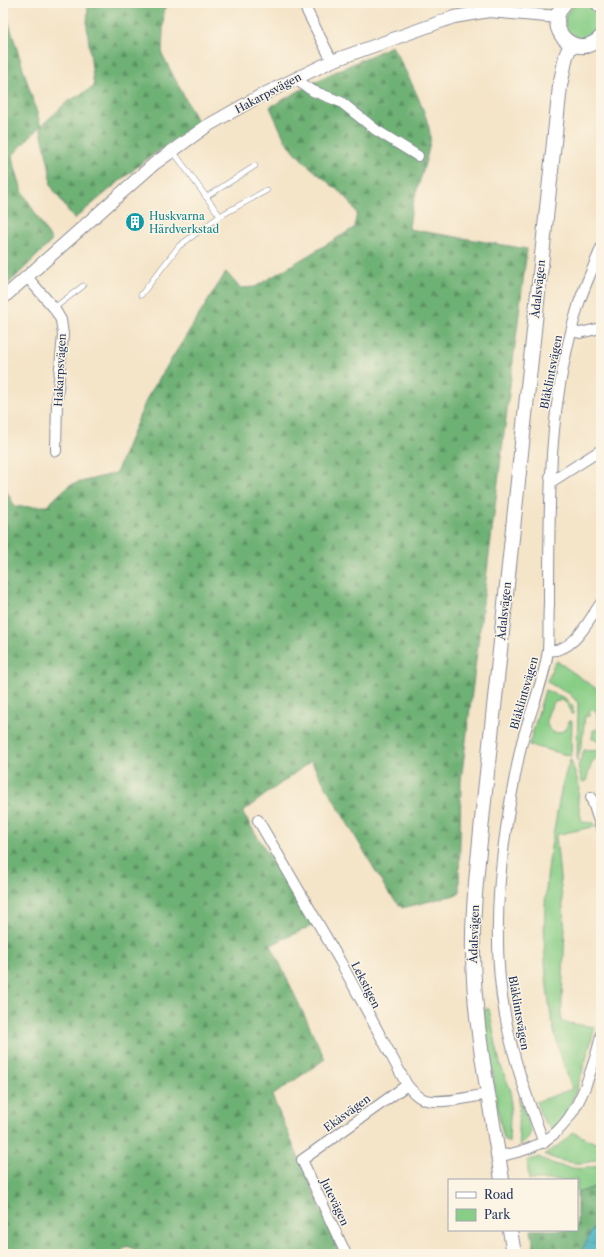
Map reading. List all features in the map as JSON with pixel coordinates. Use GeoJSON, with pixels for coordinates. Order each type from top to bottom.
{"type":"FeatureCollection","features":[{"type":"Feature","properties":{"kind":"main road"},"geometry":{"type":"LineString","coordinates":[[565,3],[558,17],[560,33],[571,44],[587,46],[601,38]]}},
{"type":"Feature","properties":{"kind":"main road"},"geometry":{"type":"LineString","coordinates":[[598,3],[601,6]]}},
{"type":"Feature","properties":{"kind":"main road","name":"Ådalsvägen"},"geometry":{"type":"LineString","coordinates":[[502,1179],[478,1021],[473,968],[473,940],[478,866],[560,86],[566,56],[571,44]]}},
{"type":"Feature","properties":{"kind":"main road"},"geometry":{"type":"LineString","coordinates":[[510,1231],[514,1254]]}},
{"type":"Feature","properties":{"kind":"street"},"geometry":{"type":"LineString","coordinates":[[304,3],[332,60]]}},
{"type":"Feature","properties":{"kind":"street","name":"Hakarpsvägen"},"geometry":{"type":"LineString","coordinates":[[3,298],[130,184],[172,150],[235,110],[294,79],[332,60],[411,31],[471,13],[510,12],[558,17]]}},
{"type":"Feature","properties":{"kind":"street"},"geometry":{"type":"LineString","coordinates":[[294,79],[313,91],[341,102],[376,130],[418,156]]}},
{"type":"Feature","properties":{"kind":"street","name":"Blåklintsvägen"},"geometry":{"type":"LineString","coordinates":[[544,1143],[521,1080],[512,1048],[500,984],[498,941],[504,846],[520,748],[540,685],[548,650],[550,477],[555,416],[579,302],[601,248]]}},
{"type":"Feature","properties":{"kind":"street","name":"Hakarpsvägen"},"geometry":{"type":"LineString","coordinates":[[27,277],[54,308],[61,320],[63,335],[57,400],[56,451]]}},
{"type":"Feature","properties":{"kind":"street"},"geometry":{"type":"LineString","coordinates":[[572,330],[580,333],[601,328]]}},
{"type":"Feature","properties":{"kind":"street"},"geometry":{"type":"LineString","coordinates":[[550,477],[554,480],[601,450]]}},
{"type":"Feature","properties":{"kind":"street"},"geometry":{"type":"LineString","coordinates":[[548,650],[559,650],[572,642],[601,603]]}},
{"type":"Feature","properties":{"kind":"street"},"geometry":{"type":"LineString","coordinates":[[591,797],[601,827]]}},
{"type":"Feature","properties":{"kind":"street","name":"Lekstigen"},"geometry":{"type":"LineString","coordinates":[[258,820],[340,961],[407,1085],[415,1094],[425,1100],[437,1101],[488,1094]]}},
{"type":"Feature","properties":{"kind":"street"},"geometry":{"type":"LineString","coordinates":[[499,1156],[517,1153],[544,1143],[560,1130],[575,1110],[593,1064],[601,1034]]}},
{"type":"Feature","properties":{"kind":"street","name":"Ekåsvägen"},"geometry":{"type":"LineString","coordinates":[[302,1160],[407,1085]]}},
{"type":"Feature","properties":{"kind":"street","name":"Jutevägen"},"geometry":{"type":"LineString","coordinates":[[302,1160],[346,1254]]}},
{"type":"Feature","properties":{"kind":"lane"},"geometry":{"type":"LineString","coordinates":[[172,150],[220,216]]}},
{"type":"Feature","properties":{"kind":"lane"},"geometry":{"type":"LineString","coordinates":[[206,197],[255,166]]}},
{"type":"Feature","properties":{"kind":"lane"},"geometry":{"type":"LineString","coordinates":[[141,295],[179,246],[220,216],[267,190]]}},
{"type":"Feature","properties":{"kind":"lane"},"geometry":{"type":"LineString","coordinates":[[54,308],[83,286]]}},
{"type":"Feature","properties":{"kind":"green space"},"geometry":{"type":"Polygon","coordinates":[[[88,3],[172,3],[164,9],[162,54],[198,123],[143,162],[74,219],[51,186],[49,166],[40,126],[12,156],[22,191],[52,241],[3,289],[3,4],[41,126],[67,102],[94,87],[87,26],[88,3]]]}},
{"type":"Feature","properties":{"kind":"green space"},"geometry":{"type":"Polygon","coordinates":[[[582,4],[594,9],[599,21],[594,33],[582,38],[570,33],[565,21],[570,9],[582,4]]]}},
{"type":"Feature","properties":{"kind":"green space"},"geometry":{"type":"Polygon","coordinates":[[[392,46],[417,94],[423,108],[430,133],[428,153],[412,207],[409,229],[527,249],[461,781],[459,894],[402,908],[389,894],[311,761],[242,812],[313,925],[271,945],[325,1059],[272,1096],[340,1254],[144,1254],[127,1246],[118,1254],[3,1254],[3,484],[15,507],[47,506],[69,485],[116,473],[147,398],[226,272],[240,288],[255,287],[354,228],[357,213],[347,198],[304,162],[285,140],[270,107],[326,76],[392,46]]]}},
{"type":"Feature","properties":{"kind":"green space"},"geometry":{"type":"Polygon","coordinates":[[[557,661],[601,692],[601,754],[592,762],[586,781],[582,782],[578,766],[584,750],[598,751],[599,740],[592,739],[593,730],[598,730],[599,719],[597,718],[597,711],[590,710],[589,716],[585,716],[582,743],[577,761],[578,703],[570,694],[547,682],[553,666],[557,661]]]}},
{"type":"Feature","properties":{"kind":"green space"},"geometry":{"type":"Polygon","coordinates":[[[545,690],[565,698],[573,706],[573,714],[571,714],[570,709],[564,701],[562,700],[555,702],[550,709],[547,718],[548,727],[555,733],[564,730],[569,721],[572,721],[571,756],[529,745],[545,690]]]}},
{"type":"Feature","properties":{"kind":"green space"},"geometry":{"type":"Polygon","coordinates":[[[570,760],[579,785],[578,802],[582,822],[594,823],[596,826],[556,835],[565,930],[561,1022],[595,1027],[579,1082],[573,1097],[561,1122],[554,1129],[550,1128],[545,1122],[536,1102],[572,1089],[560,1053],[553,1025],[545,967],[544,917],[548,868],[558,804],[570,760]]]}},
{"type":"Feature","properties":{"kind":"green space"},"geometry":{"type":"Polygon","coordinates":[[[484,1009],[489,1009],[500,1064],[511,1091],[509,1143],[504,1139],[498,1112],[484,1009]]]}},
{"type":"Feature","properties":{"kind":"green space"},"geometry":{"type":"Polygon","coordinates":[[[519,1097],[531,1132],[527,1140],[520,1146],[518,1130],[519,1097]]]}},
{"type":"Feature","properties":{"kind":"green space"},"geometry":{"type":"Polygon","coordinates":[[[573,1132],[601,1146],[601,1157],[587,1162],[573,1163],[545,1155],[573,1132]]]}},
{"type":"Feature","properties":{"kind":"green space"},"geometry":{"type":"Polygon","coordinates":[[[539,1157],[553,1164],[569,1168],[593,1167],[601,1164],[601,1185],[578,1193],[578,1179],[529,1179],[527,1161],[539,1157]]]}},
{"type":"Feature","properties":{"kind":"green space"},"geometry":{"type":"Polygon","coordinates":[[[601,1185],[601,1213],[580,1254],[535,1254],[531,1231],[578,1231],[578,1193],[601,1185]]]}},
{"type":"Feature","properties":{"kind":"water"},"geometry":{"type":"Polygon","coordinates":[[[601,1213],[601,1254],[580,1254],[601,1213]]]}},
{"type":"Feature","properties":{"kind":"place","name":"Huskvarna Härdverkstad"},"geometry":{"type":"Point","coordinates":[135,222]}}]}
